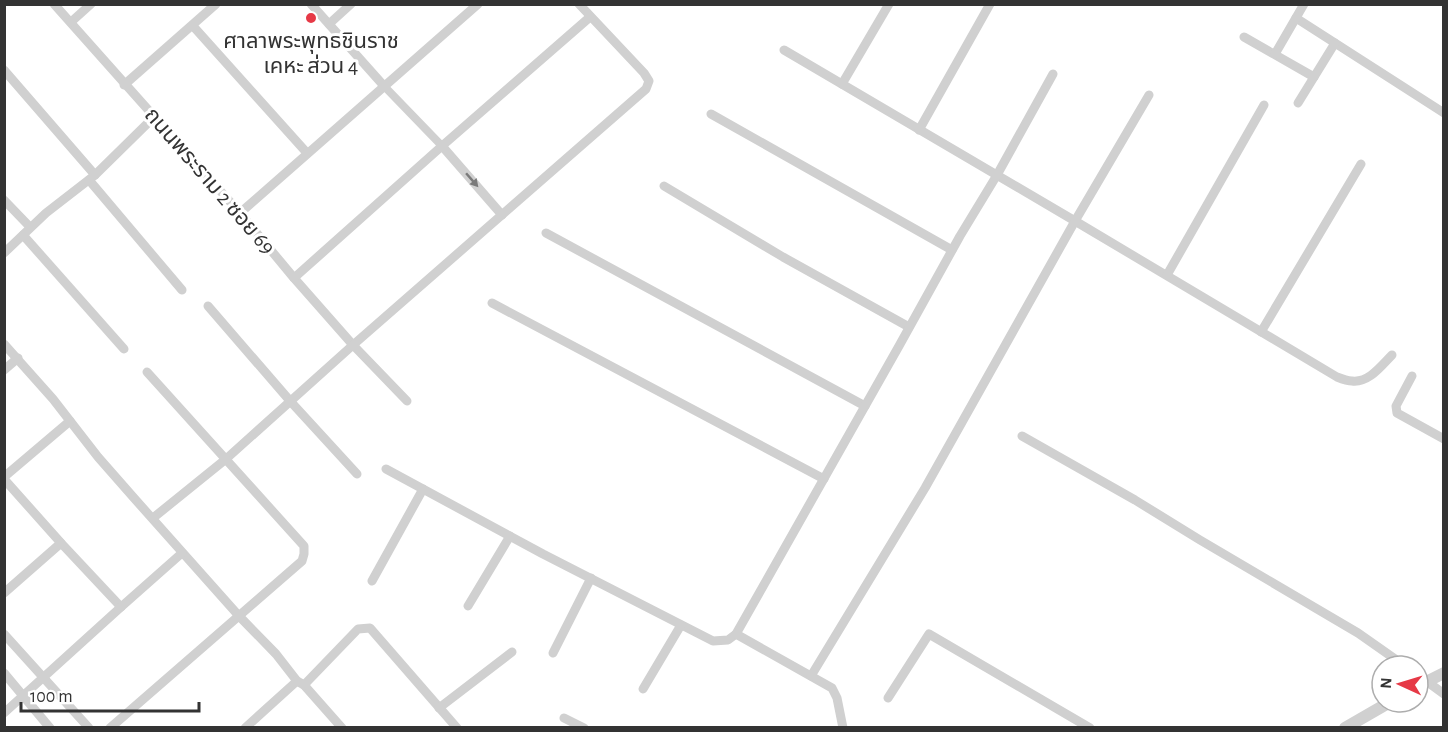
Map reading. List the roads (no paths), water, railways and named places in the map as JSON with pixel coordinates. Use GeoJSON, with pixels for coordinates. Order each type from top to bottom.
{"type":"FeatureCollection","features":[{"type":"Feature","properties":{"kind":"street","name":"ถนนพระราม 2 ซอย 69"},"geometry":{"type":"LineString","coordinates":[[54,4],[240,213],[353,345],[407,401]]}},
{"type":"Feature","properties":{"kind":"street"},"geometry":{"type":"LineString","coordinates":[[71,22],[91,4]]}},
{"type":"Feature","properties":{"kind":"street"},"geometry":{"type":"LineString","coordinates":[[124,85],[216,4]]}},
{"type":"Feature","properties":{"kind":"street"},"geometry":{"type":"LineString","coordinates":[[311,4],[384,86],[442,146],[502,215]]}},
{"type":"Feature","properties":{"kind":"street"},"geometry":{"type":"LineString","coordinates":[[329,24],[351,4]]}},
{"type":"Feature","properties":{"kind":"street"},"geometry":{"type":"LineString","coordinates":[[240,213],[478,4]]}},
{"type":"Feature","properties":{"kind":"street"},"geometry":{"type":"LineString","coordinates":[[153,518],[226,459],[646,89],[649,81],[644,73],[579,4]]}},
{"type":"Feature","properties":{"kind":"street"},"geometry":{"type":"LineString","coordinates":[[842,84],[889,4]]}},
{"type":"Feature","properties":{"kind":"street"},"geometry":{"type":"LineString","coordinates":[[919,130],[990,4]]}},
{"type":"Feature","properties":{"kind":"street"},"geometry":{"type":"LineString","coordinates":[[1275,54],[1304,4]]}},
{"type":"Feature","properties":{"kind":"street"},"geometry":{"type":"LineString","coordinates":[[294,278],[590,17]]}},
{"type":"Feature","properties":{"kind":"street"},"geometry":{"type":"LineString","coordinates":[[1296,18],[1443,113]]}},
{"type":"Feature","properties":{"kind":"street"},"geometry":{"type":"LineString","coordinates":[[193,26],[307,153]]}},
{"type":"Feature","properties":{"kind":"street"},"geometry":{"type":"LineString","coordinates":[[1244,37],[1314,77]]}},
{"type":"Feature","properties":{"kind":"street"},"geometry":{"type":"LineString","coordinates":[[1299,103],[1335,43]]}},
{"type":"Feature","properties":{"kind":"street"},"geometry":{"type":"LineString","coordinates":[[783,50],[1337,377],[1360,381],[1370,377],[1392,355]]}},
{"type":"Feature","properties":{"kind":"street"},"geometry":{"type":"LineString","coordinates":[[4,70],[182,290]]}},
{"type":"Feature","properties":{"kind":"street"},"geometry":{"type":"LineString","coordinates":[[386,469],[713,641],[728,640],[736,634],[1053,74]]}},
{"type":"Feature","properties":{"kind":"street"},"geometry":{"type":"LineString","coordinates":[[811,676],[925,488],[1075,221],[1149,96]]}},
{"type":"Feature","properties":{"kind":"street"},"geometry":{"type":"LineString","coordinates":[[1167,276],[1264,105]]}},
{"type":"Feature","properties":{"kind":"street"},"geometry":{"type":"LineString","coordinates":[[711,114],[952,250]]}},
{"type":"Feature","properties":{"kind":"street"},"geometry":{"type":"LineString","coordinates":[[4,253],[46,213],[92,178],[154,117]]}},
{"type":"Feature","properties":{"kind":"street"},"geometry":{"type":"LineString","coordinates":[[1261,332],[1360,164]]}},
{"type":"Feature","properties":{"kind":"street"},"geometry":{"type":"LineString","coordinates":[[664,186],[783,257],[909,327]]}},
{"type":"Feature","properties":{"kind":"street"},"geometry":{"type":"LineString","coordinates":[[4,200],[30,227]]}},
{"type":"Feature","properties":{"kind":"street"},"geometry":{"type":"LineString","coordinates":[[546,233],[865,406]]}},
{"type":"Feature","properties":{"kind":"street"},"geometry":{"type":"LineString","coordinates":[[23,236],[124,349]]}},
{"type":"Feature","properties":{"kind":"street"},"geometry":{"type":"LineString","coordinates":[[492,303],[824,479]]}},
{"type":"Feature","properties":{"kind":"street"},"geometry":{"type":"LineString","coordinates":[[208,306],[357,474]]}},
{"type":"Feature","properties":{"kind":"street"},"geometry":{"type":"LineString","coordinates":[[4,344],[182,553],[342,728]]}},
{"type":"Feature","properties":{"kind":"street"},"geometry":{"type":"LineString","coordinates":[[4,370],[18,358]]}},
{"type":"Feature","properties":{"kind":"street"},"geometry":{"type":"LineString","coordinates":[[110,728],[302,561],[304,550],[304,546],[147,372]]}},
{"type":"Feature","properties":{"kind":"street"},"geometry":{"type":"LineString","coordinates":[[1412,376],[1396,406],[1397,413],[1443,439]]}},
{"type":"Feature","properties":{"kind":"street"},"geometry":{"type":"LineString","coordinates":[[70,421],[4,478],[120,607]]}},
{"type":"Feature","properties":{"kind":"street"},"geometry":{"type":"LineString","coordinates":[[1022,436],[1135,500],[1349,628],[1387,654]]}},
{"type":"Feature","properties":{"kind":"street"},"geometry":{"type":"LineString","coordinates":[[372,581],[423,489]]}},
{"type":"Feature","properties":{"kind":"street"},"geometry":{"type":"LineString","coordinates":[[468,606],[510,536]]}},
{"type":"Feature","properties":{"kind":"street"},"geometry":{"type":"LineString","coordinates":[[4,593],[61,543]]}},
{"type":"Feature","properties":{"kind":"street"},"geometry":{"type":"LineString","coordinates":[[4,713],[182,553]]}},
{"type":"Feature","properties":{"kind":"street"},"geometry":{"type":"LineString","coordinates":[[553,653],[591,578]]}},
{"type":"Feature","properties":{"kind":"street"},"geometry":{"type":"LineString","coordinates":[[643,689],[681,625]]}},
{"type":"Feature","properties":{"kind":"street"},"geometry":{"type":"LineString","coordinates":[[245,728],[301,683],[358,629],[362,628],[370,628],[457,728]]}},
{"type":"Feature","properties":{"kind":"street"},"geometry":{"type":"LineString","coordinates":[[4,634],[89,728]]}},
{"type":"Feature","properties":{"kind":"street"},"geometry":{"type":"LineString","coordinates":[[736,634],[832,688],[837,698],[843,728]]}},
{"type":"Feature","properties":{"kind":"street"},"geometry":{"type":"LineString","coordinates":[[888,698],[929,634],[1090,728]]}},
{"type":"Feature","properties":{"kind":"street"},"geometry":{"type":"LineString","coordinates":[[440,708],[512,652]]}},
{"type":"Feature","properties":{"kind":"street"},"geometry":{"type":"LineString","coordinates":[[4,673],[51,728]]}},
{"type":"Feature","properties":{"kind":"street"},"geometry":{"type":"LineString","coordinates":[[1430,686],[1443,694]]}},
{"type":"Feature","properties":{"kind":"street"},"geometry":{"type":"LineString","coordinates":[[1345,728],[1370,714]]}},
{"type":"Feature","properties":{"kind":"street"},"geometry":{"type":"LineString","coordinates":[[564,718],[584,728]]}},
{"type":"Feature","properties":{"kind":"place","name":"ศาลาพระพุทธชินราช เคหะ ส่วน 4"},"geometry":{"type":"Point","coordinates":[311,18]}}]}
